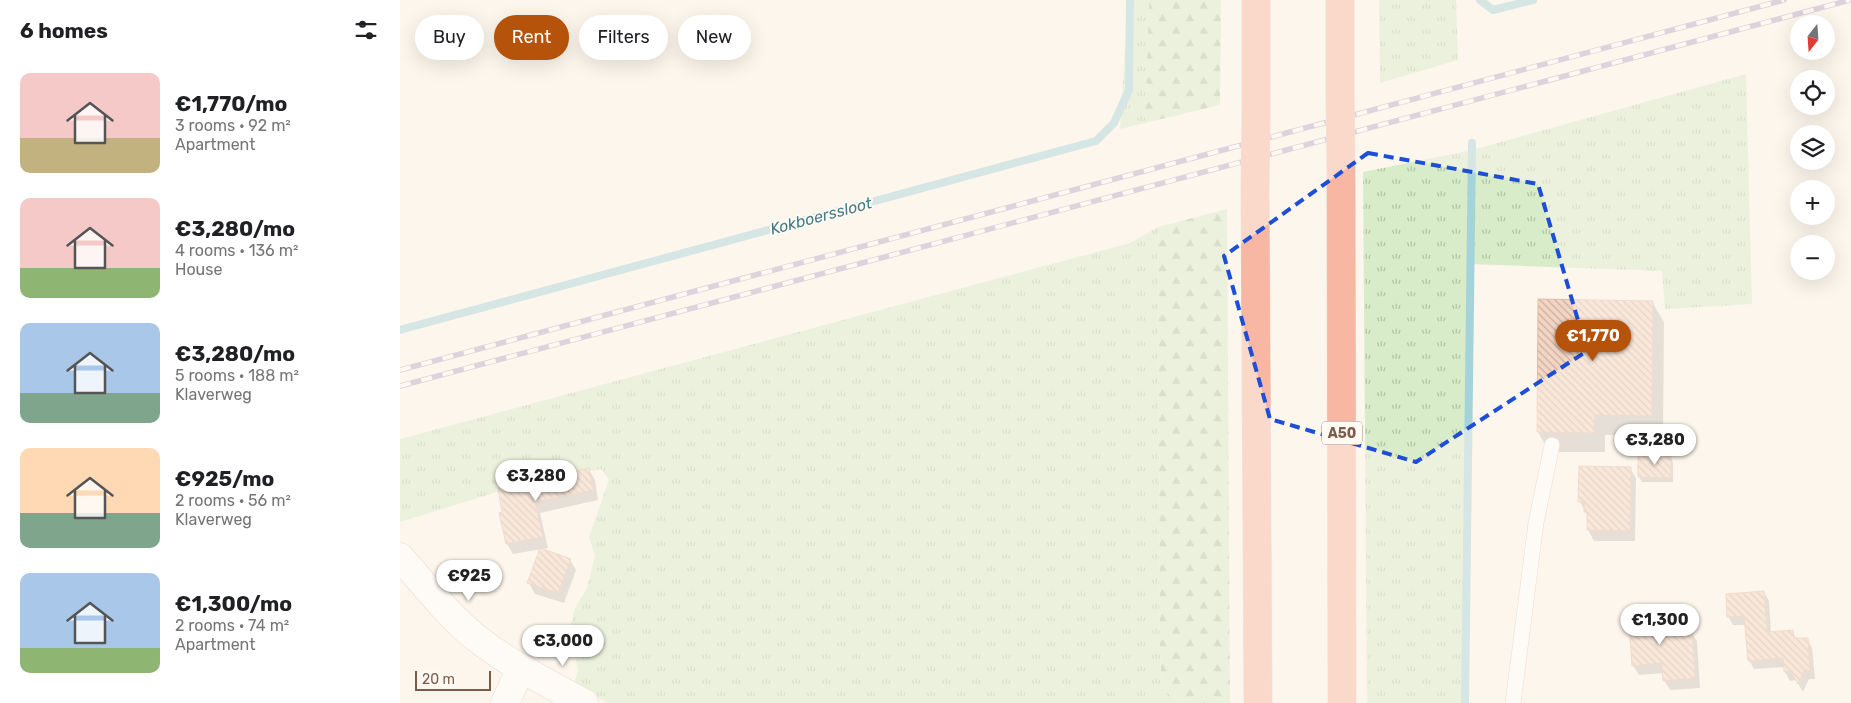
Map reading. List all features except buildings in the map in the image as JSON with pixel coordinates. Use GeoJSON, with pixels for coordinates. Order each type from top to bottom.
{"type":"FeatureCollection","features":[{"type":"Feature","properties":{"kind":"highway"},"geometry":{"type":"LineString","coordinates":[[1256,0],[1258,703]]}},
{"type":"Feature","properties":{"kind":"highway","name":"A50"},"geometry":{"type":"LineString","coordinates":[[1340,0],[1342,703]]}},
{"type":"Feature","properties":{"kind":"street"},"geometry":{"type":"LineString","coordinates":[[400,557],[452,615],[478,640],[521,668],[584,703]]}},
{"type":"Feature","properties":{"kind":"street"},"geometry":{"type":"LineString","coordinates":[[505,703],[521,668]]}},
{"type":"Feature","properties":{"kind":"lane"},"geometry":{"type":"LineString","coordinates":[[1513,703],[1536,523],[1552,445]]}},
{"type":"Feature","properties":{"kind":"highlighted area"},"geometry":{"type":"Polygon","coordinates":[[[1368,153],[1538,184],[1587,351],[1416,462],[1270,419],[1224,256],[1368,153]]]}},
{"type":"Feature","properties":{"kind":"green space"},"geometry":{"type":"Polygon","coordinates":[[[1128,0],[1149,0],[1145,123],[1120,129],[1128,0]]]}},
{"type":"Feature","properties":{"kind":"green space"},"geometry":{"type":"Polygon","coordinates":[[[1149,0],[1221,0],[1220,105],[1145,123],[1149,0]]]}},
{"type":"Feature","properties":{"kind":"green space"},"geometry":{"type":"Polygon","coordinates":[[[1379,0],[1456,0],[1458,60],[1380,83],[1379,0]]]}},
{"type":"Feature","properties":{"kind":"green space"},"geometry":{"type":"Polygon","coordinates":[[[1746,74],[1752,304],[1665,309],[1662,271],[1468,264],[1465,627],[1461,703],[1367,703],[1363,172],[1472,150],[1746,74]]]}},
{"type":"Feature","properties":{"kind":"green space"},"geometry":{"type":"Polygon","coordinates":[[[1227,209],[1230,703],[1183,703],[1162,689],[1160,654],[1158,227],[1227,209]]]}},
{"type":"Feature","properties":{"kind":"green space"},"geometry":{"type":"Polygon","coordinates":[[[1158,227],[1160,654],[1162,689],[1183,703],[607,703],[574,684],[578,670],[572,643],[571,624],[575,608],[587,588],[595,556],[589,537],[609,480],[601,469],[497,492],[400,522],[400,439],[1130,243],[1158,227]]]}},
{"type":"Feature","properties":{"kind":"waterway","name":"Kokboerssloot"},"geometry":{"type":"LineString","coordinates":[[400,330],[1096,141],[1114,123],[1129,90],[1130,0]]}},
{"type":"Feature","properties":{"kind":"waterway"},"geometry":{"type":"LineString","coordinates":[[1480,0],[1493,10],[1533,0]]}},
{"type":"Feature","properties":{"kind":"waterway"},"geometry":{"type":"LineString","coordinates":[[1465,703],[1472,143]]}},
{"type":"Feature","properties":{"kind":"railway"},"geometry":{"type":"LineString","coordinates":[[400,370],[1784,0]]}},
{"type":"Feature","properties":{"kind":"railway"},"geometry":{"type":"LineString","coordinates":[[400,386],[1850,0]]}}]}
